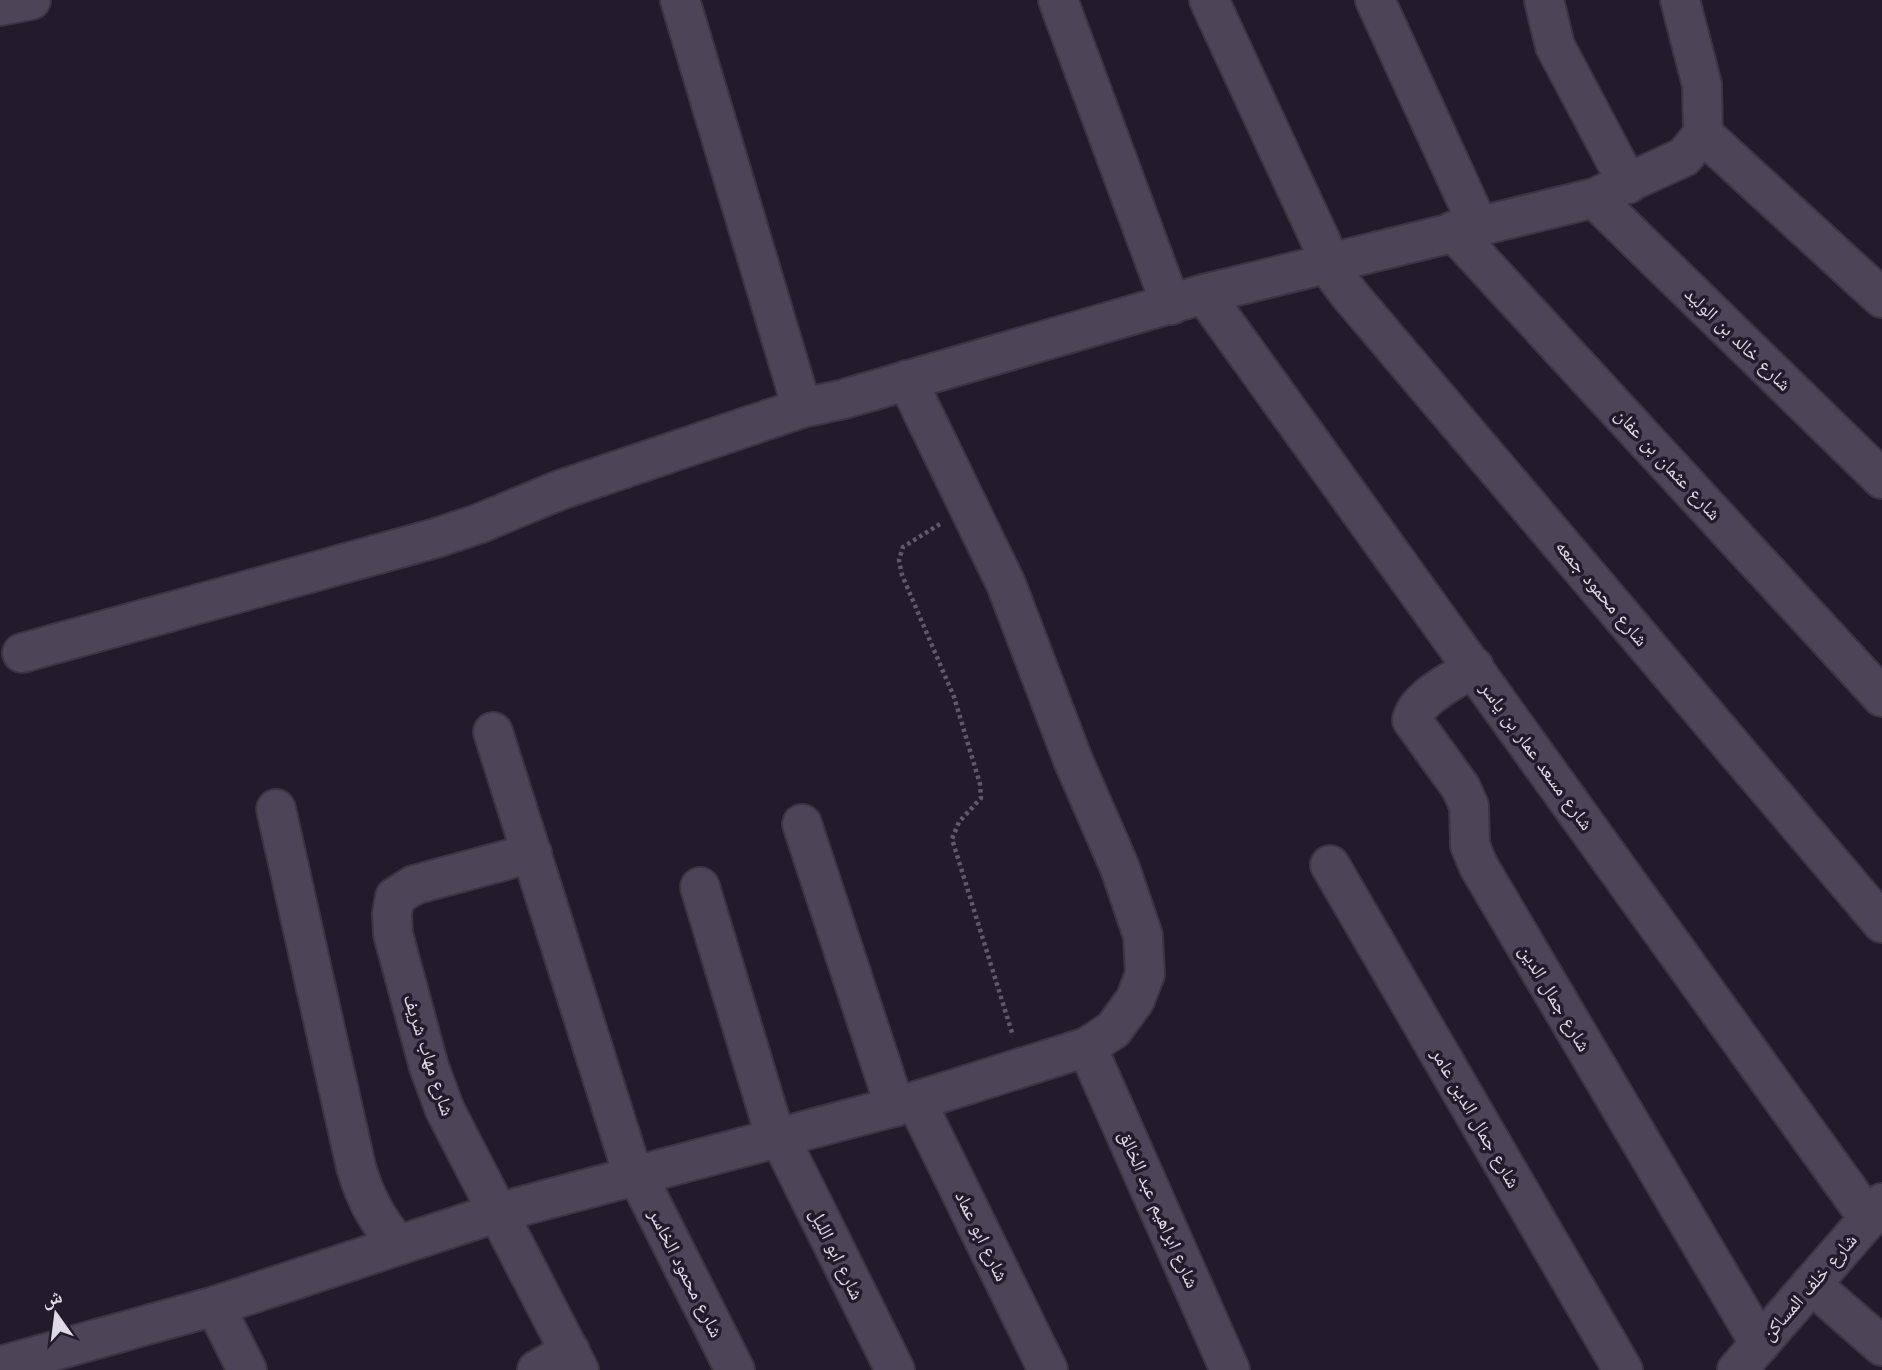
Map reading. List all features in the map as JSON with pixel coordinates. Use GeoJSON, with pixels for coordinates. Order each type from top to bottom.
{"type":"FeatureCollection","features":[{"type":"Feature","properties":{"kind":"street"},"geometry":{"type":"LineString","coordinates":[[0,6],[31,0]]}},
{"type":"Feature","properties":{"kind":"street"},"geometry":{"type":"LineString","coordinates":[[680,0],[802,408]]}},
{"type":"Feature","properties":{"kind":"street","name":"شارع مسعد عمار بن ياسر"},"geometry":{"type":"LineString","coordinates":[[1058,0],[1188,299],[1474,667],[1875,1211]]}},
{"type":"Feature","properties":{"kind":"street","name":"شارع محمود جمعه"},"geometry":{"type":"LineString","coordinates":[[1209,0],[1327,261],[1349,295],[1882,923]]}},
{"type":"Feature","properties":{"kind":"street","name":"شارع عثمان بن عفان"},"geometry":{"type":"LineString","coordinates":[[1375,0],[1466,228],[1882,697]]}},
{"type":"Feature","properties":{"kind":"street","name":"شارع خالد بن الوليد"},"geometry":{"type":"LineString","coordinates":[[1544,0],[1555,46],[1611,191],[1882,479]]}},
{"type":"Feature","properties":{"kind":"street"},"geometry":{"type":"LineString","coordinates":[[22,653],[436,538],[478,524],[560,490],[802,408],[1327,261],[1611,191],[1684,157],[1703,134],[1702,85],[1681,0]]}},
{"type":"Feature","properties":{"kind":"street"},"geometry":{"type":"LineString","coordinates":[[1703,134],[1882,298]]}},
{"type":"Feature","properties":{"kind":"street"},"geometry":{"type":"LineString","coordinates":[[0,1366],[104,1356],[215,1306],[496,1213],[905,1104],[1087,1047],[1113,1030],[1135,1000],[1145,974],[1143,936],[1120,868],[1073,760],[1006,583],[907,380]]}},
{"type":"Feature","properties":{"kind":"street","name":"شارع جمال الدين"},"geometry":{"type":"LineString","coordinates":[[1474,667],[1422,703],[1414,711],[1412,720],[1461,788],[1469,806],[1470,845],[1478,865],[1748,1357]]}},
{"type":"Feature","properties":{"kind":"street","name":"شارع محمود الخاسر"},"geometry":{"type":"LineString","coordinates":[[493,732],[635,1177],[735,1370]]}},
{"type":"Feature","properties":{"kind":"street"},"geometry":{"type":"LineString","coordinates":[[276,809],[356,1167],[365,1198],[377,1220],[398,1245]]}},
{"type":"Feature","properties":{"kind":"street","name":"شارع ابو عماد"},"geometry":{"type":"LineString","coordinates":[[802,824],[905,1104],[1048,1370]]}},
{"type":"Feature","properties":{"kind":"street","name":"شارع مهاب شريف"},"geometry":{"type":"LineString","coordinates":[[532,853],[414,885],[395,897],[391,913],[394,934],[429,1067],[445,1110],[575,1361]]}},
{"type":"Feature","properties":{"kind":"street","name":"شارع جمال الدين عامر"},"geometry":{"type":"LineString","coordinates":[[1330,865],[1623,1370]]}},
{"type":"Feature","properties":{"kind":"street","name":"شارع ابو الليل"},"geometry":{"type":"LineString","coordinates":[[700,887],[778,1138],[895,1370]]}},
{"type":"Feature","properties":{"kind":"street","name":"شارع ابراهيم عبد الخالق"},"geometry":{"type":"LineString","coordinates":[[1087,1047],[1230,1370]]}},
{"type":"Feature","properties":{"kind":"street","name":"شارع خلف المساكن"},"geometry":{"type":"LineString","coordinates":[[1748,1357],[1875,1211]]}},
{"type":"Feature","properties":{"kind":"street"},"geometry":{"type":"LineString","coordinates":[[1811,1284],[1882,1346]]}},
{"type":"Feature","properties":{"kind":"street"},"geometry":{"type":"LineString","coordinates":[[215,1306],[247,1370]]}},
{"type":"Feature","properties":{"kind":"street"},"geometry":{"type":"LineString","coordinates":[[537,1370],[575,1361]]}},
{"type":"Feature","properties":{"kind":"path"},"geometry":{"type":"LineString","coordinates":[[971,507],[903,547],[899,560],[902,575],[954,697],[981,784],[981,797],[959,822],[952,839],[955,857],[1023,1067]]}}]}
